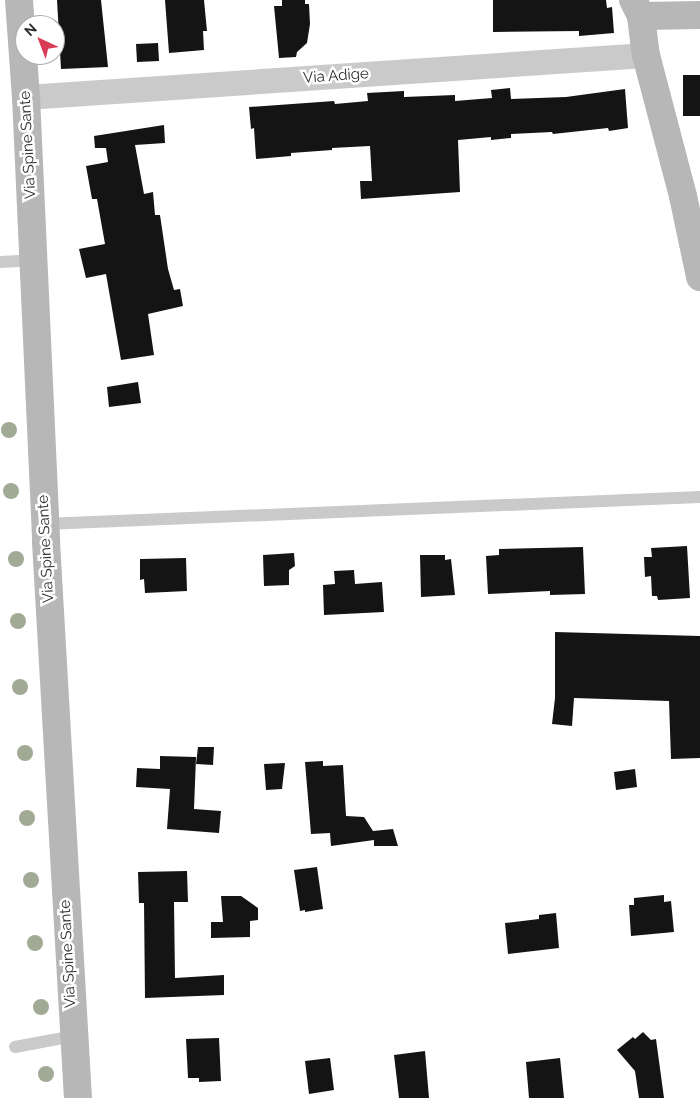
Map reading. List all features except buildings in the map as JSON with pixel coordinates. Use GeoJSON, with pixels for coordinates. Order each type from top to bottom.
{"type":"FeatureCollection","features":[{"type":"Feature","properties":{"kind":"street","name":"Via Spine Sante"},"geometry":{"type":"LineString","coordinates":[[19,0],[26,97],[45,524],[78,1098]]}},
{"type":"Feature","properties":{"kind":"street"},"geometry":{"type":"LineString","coordinates":[[700,15],[637,8],[646,55],[683,196],[700,277]]}},
{"type":"Feature","properties":{"kind":"street","name":"Via Adige"},"geometry":{"type":"LineString","coordinates":[[26,97],[646,55]]}},
{"type":"Feature","properties":{"kind":"lane"},"geometry":{"type":"LineString","coordinates":[[0,262],[34,260]]}},
{"type":"Feature","properties":{"kind":"lane"},"geometry":{"type":"LineString","coordinates":[[45,524],[700,497]]}},
{"type":"Feature","properties":{"kind":"lane"},"geometry":{"type":"LineString","coordinates":[[15,1046],[73,1036]]}}]}
